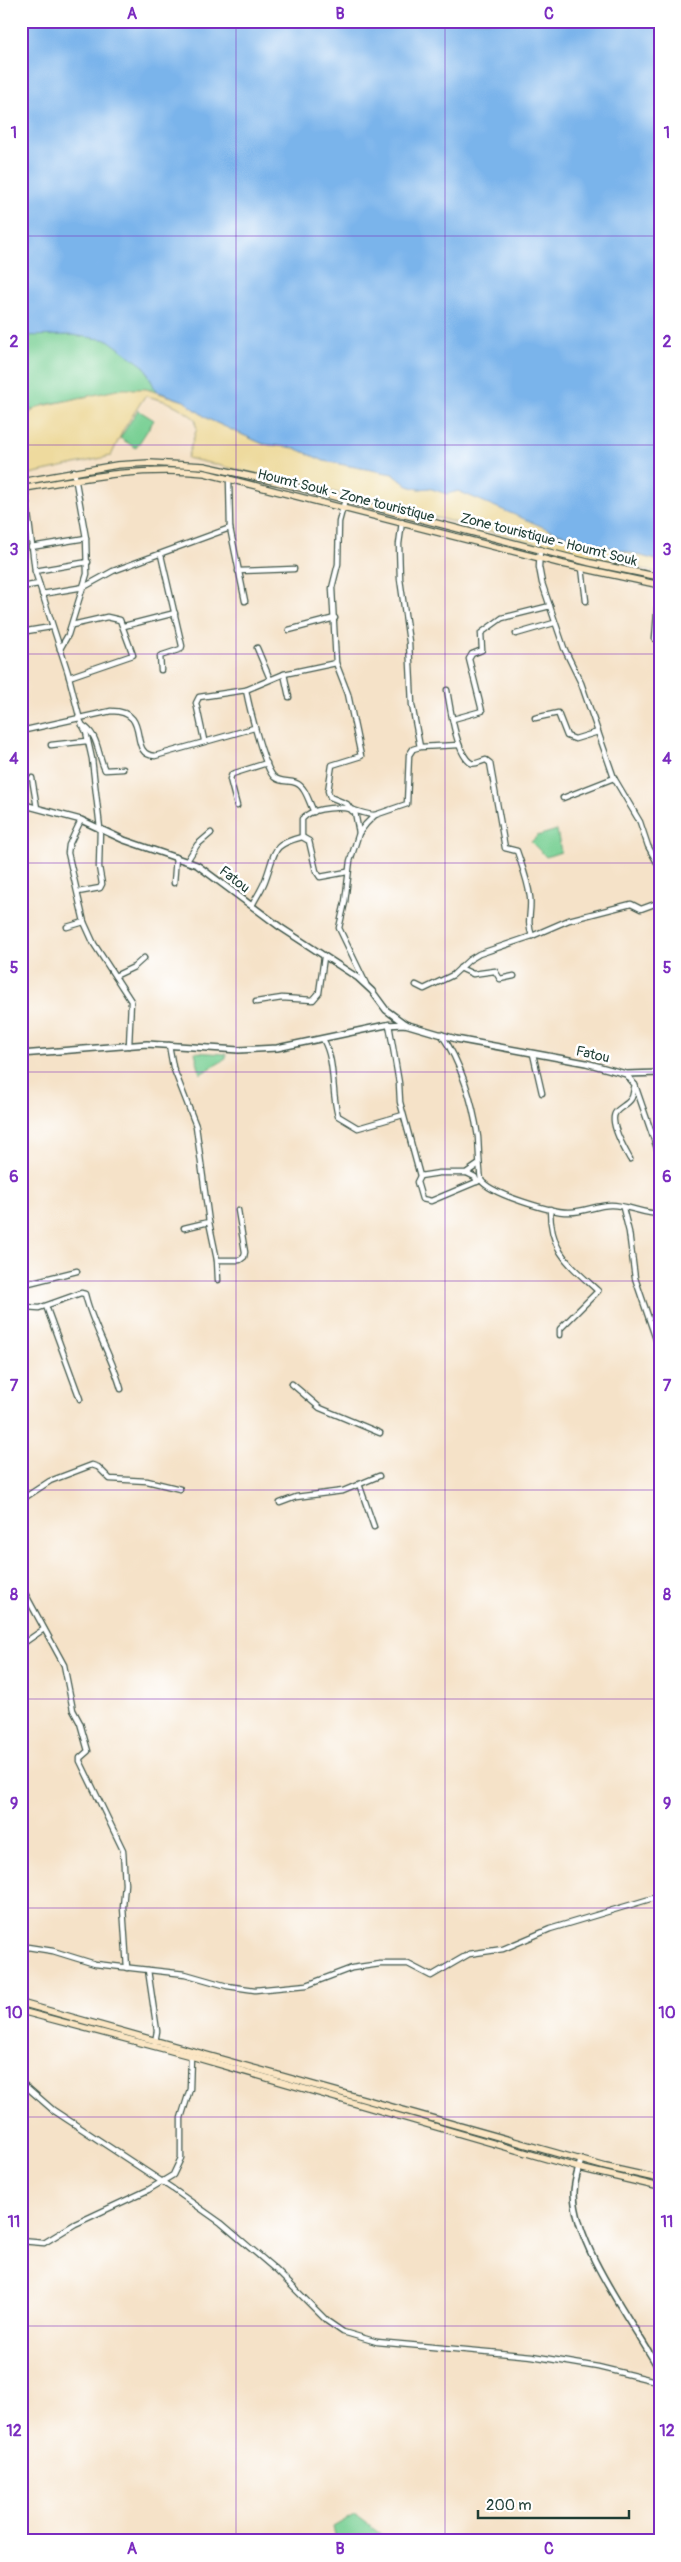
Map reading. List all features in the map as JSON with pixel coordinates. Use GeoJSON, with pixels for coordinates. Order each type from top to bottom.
{"type":"FeatureCollection","features":[{"type":"Feature","properties":{"kind":"main road","name":"Zone touristique - Houmt Souk"},"geometry":{"type":"LineString","coordinates":[[21,482],[74,471],[140,463],[204,466],[344,499],[591,563],[660,577]]}},
{"type":"Feature","properties":{"kind":"main road","name":"Houmt Souk - Zone touristique"},"geometry":{"type":"LineString","coordinates":[[23,489],[75,478],[150,470],[188,472],[229,478],[582,568],[659,585]]}},
{"type":"Feature","properties":{"kind":"main road"},"geometry":{"type":"LineString","coordinates":[[21,2003],[156,2039],[350,2102],[579,2168],[660,2187]]}},
{"type":"Feature","properties":{"kind":"main road"},"geometry":{"type":"LineString","coordinates":[[21,2011],[191,2056],[352,2095],[581,2160],[660,2179]]}},
{"type":"Feature","properties":{"kind":"main road"},"geometry":{"type":"LineString","coordinates":[[350,2102],[352,2095]]}},
{"type":"Feature","properties":{"kind":"street"},"geometry":{"type":"LineString","coordinates":[[60,649],[72,624],[84,587],[88,562],[86,538],[74,471]]}},
{"type":"Feature","properties":{"kind":"street"},"geometry":{"type":"LineString","coordinates":[[229,478],[230,528],[245,601]]}},
{"type":"Feature","properties":{"kind":"street"},"geometry":{"type":"LineString","coordinates":[[23,489],[35,571],[88,741],[100,828],[99,867],[102,886],[78,892]]}},
{"type":"Feature","properties":{"kind":"street"},"geometry":{"type":"LineString","coordinates":[[344,499],[340,522],[338,564],[332,581],[336,664],[348,694],[360,756],[332,765],[328,791],[330,797],[347,804],[353,811],[359,832]]}},
{"type":"Feature","properties":{"kind":"street"},"geometry":{"type":"LineString","coordinates":[[21,524],[28,522]]}},
{"type":"Feature","properties":{"kind":"street"},"geometry":{"type":"LineString","coordinates":[[402,522],[399,544],[400,579],[409,642],[412,706],[420,747]]}},
{"type":"Feature","properties":{"kind":"street"},"geometry":{"type":"LineString","coordinates":[[42,594],[84,587],[113,571],[161,555],[230,528]]}},
{"type":"Feature","properties":{"kind":"street"},"geometry":{"type":"LineString","coordinates":[[31,546],[86,538]]}},
{"type":"Feature","properties":{"kind":"street"},"geometry":{"type":"LineString","coordinates":[[540,549],[542,583],[554,623],[581,683],[614,778],[634,810],[648,846],[660,868]]}},
{"type":"Feature","properties":{"kind":"street"},"geometry":{"type":"LineString","coordinates":[[161,555],[182,648],[160,656],[161,670]]}},
{"type":"Feature","properties":{"kind":"street"},"geometry":{"type":"LineString","coordinates":[[35,571],[88,562]]}},
{"type":"Feature","properties":{"kind":"street"},"geometry":{"type":"LineString","coordinates":[[238,571],[294,568]]}},
{"type":"Feature","properties":{"kind":"street"},"geometry":{"type":"LineString","coordinates":[[582,568],[586,601]]}},
{"type":"Feature","properties":{"kind":"street"},"geometry":{"type":"LineString","coordinates":[[21,587],[39,584]]}},
{"type":"Feature","properties":{"kind":"street"},"geometry":{"type":"LineString","coordinates":[[655,639],[659,585]]}},
{"type":"Feature","properties":{"kind":"street"},"geometry":{"type":"LineString","coordinates":[[453,719],[482,711],[469,659],[472,654],[482,650],[481,633],[502,618],[550,606]]}},
{"type":"Feature","properties":{"kind":"street"},"geometry":{"type":"LineString","coordinates":[[124,626],[175,613]]}},
{"type":"Feature","properties":{"kind":"street"},"geometry":{"type":"LineString","coordinates":[[69,677],[131,657],[132,650],[120,620],[112,617],[72,624]]}},
{"type":"Feature","properties":{"kind":"street"},"geometry":{"type":"LineString","coordinates":[[289,630],[335,618]]}},
{"type":"Feature","properties":{"kind":"street"},"geometry":{"type":"LineString","coordinates":[[516,634],[554,623]]}},
{"type":"Feature","properties":{"kind":"street"},"geometry":{"type":"LineString","coordinates":[[21,632],[51,627]]}},
{"type":"Feature","properties":{"kind":"street"},"geometry":{"type":"LineString","coordinates":[[256,648],[270,679]]}},
{"type":"Feature","properties":{"kind":"street"},"geometry":{"type":"LineString","coordinates":[[204,740],[196,699],[208,694],[246,690],[284,674],[336,664]]}},
{"type":"Feature","properties":{"kind":"street"},"geometry":{"type":"LineString","coordinates":[[284,674],[289,697]]}},
{"type":"Feature","properties":{"kind":"street"},"geometry":{"type":"LineString","coordinates":[[246,690],[254,728],[267,763],[275,778],[301,786],[314,812]]}},
{"type":"Feature","properties":{"kind":"street"},"geometry":{"type":"LineString","coordinates":[[447,690],[459,745],[470,762],[477,763],[486,760],[490,763],[505,848],[517,851],[528,886],[530,902],[528,920],[532,936]]}},
{"type":"Feature","properties":{"kind":"street"},"geometry":{"type":"LineString","coordinates":[[21,731],[80,720],[111,711],[129,714],[135,721],[143,752],[148,756],[163,755],[204,740],[254,728]]}},
{"type":"Feature","properties":{"kind":"street"},"geometry":{"type":"LineString","coordinates":[[535,718],[558,713],[567,736],[575,739],[598,732]]}},
{"type":"Feature","properties":{"kind":"street"},"geometry":{"type":"LineString","coordinates":[[82,726],[90,731],[95,738],[105,770],[123,769]]}},
{"type":"Feature","properties":{"kind":"street"},"geometry":{"type":"LineString","coordinates":[[51,745],[88,741]]}},
{"type":"Feature","properties":{"kind":"street"},"geometry":{"type":"LineString","coordinates":[[366,984],[339,928],[346,902],[348,872],[359,832],[376,815],[407,804],[409,755],[413,748],[459,745]]}},
{"type":"Feature","properties":{"kind":"street"},"geometry":{"type":"LineString","coordinates":[[237,806],[230,779],[232,774],[267,763]]}},
{"type":"Feature","properties":{"kind":"street"},"geometry":{"type":"LineString","coordinates":[[32,778],[37,808]]}},
{"type":"Feature","properties":{"kind":"street"},"geometry":{"type":"LineString","coordinates":[[563,798],[614,778]]}},
{"type":"Feature","properties":{"kind":"street","name":"Fatou"},"geometry":{"type":"LineString","coordinates":[[21,804],[81,820],[124,840],[187,861],[212,875],[324,957],[366,984],[386,1010],[405,1024]]}},
{"type":"Feature","properties":{"kind":"street"},"geometry":{"type":"LineString","coordinates":[[302,837],[302,819],[314,812],[340,808],[376,815]]}},
{"type":"Feature","properties":{"kind":"street"},"geometry":{"type":"LineString","coordinates":[[81,820],[69,845],[68,853],[84,922],[94,944],[131,1002],[129,1046]]}},
{"type":"Feature","properties":{"kind":"street"},"geometry":{"type":"LineString","coordinates":[[187,861],[198,844],[211,833]]}},
{"type":"Feature","properties":{"kind":"street"},"geometry":{"type":"LineString","coordinates":[[252,906],[266,879],[273,852],[282,843],[302,837],[309,841],[316,870],[320,877],[348,872]]}},
{"type":"Feature","properties":{"kind":"street"},"geometry":{"type":"LineString","coordinates":[[174,883],[176,857]]}},
{"type":"Feature","properties":{"kind":"street"},"geometry":{"type":"LineString","coordinates":[[416,985],[424,990],[453,976],[478,954],[532,936],[568,920],[631,904],[641,909],[660,902]]}},
{"type":"Feature","properties":{"kind":"street"},"geometry":{"type":"LineString","coordinates":[[67,927],[84,922]]}},
{"type":"Feature","properties":{"kind":"street"},"geometry":{"type":"LineString","coordinates":[[256,1002],[282,998],[313,1000],[319,992],[324,957]]}},
{"type":"Feature","properties":{"kind":"street"},"geometry":{"type":"LineString","coordinates":[[115,976],[134,967],[144,958]]}},
{"type":"Feature","properties":{"kind":"street"},"geometry":{"type":"LineString","coordinates":[[460,968],[473,974],[495,971],[500,979],[514,976]]}},
{"type":"Feature","properties":{"kind":"street"},"geometry":{"type":"LineString","coordinates":[[386,1010],[399,1082],[400,1102],[420,1176]]}},
{"type":"Feature","properties":{"kind":"street","name":"Fatou"},"geometry":{"type":"LineString","coordinates":[[21,1054],[169,1045],[254,1050],[289,1046],[388,1024],[405,1024],[441,1034],[533,1054],[586,1063],[626,1074],[660,1073]]}},
{"type":"Feature","properties":{"kind":"street"},"geometry":{"type":"LineString","coordinates":[[441,1034],[456,1060],[471,1106],[478,1137],[479,1181]]}},
{"type":"Feature","properties":{"kind":"street"},"geometry":{"type":"LineString","coordinates":[[323,1039],[328,1048],[332,1089],[338,1116],[358,1128],[403,1115]]}},
{"type":"Feature","properties":{"kind":"street"},"geometry":{"type":"LineString","coordinates":[[169,1045],[173,1066],[196,1126],[217,1260],[218,1280]]}},
{"type":"Feature","properties":{"kind":"street"},"geometry":{"type":"LineString","coordinates":[[533,1054],[542,1093]]}},
{"type":"Feature","properties":{"kind":"street"},"geometry":{"type":"LineString","coordinates":[[626,1074],[635,1084],[660,1157]]}},
{"type":"Feature","properties":{"kind":"street"},"geometry":{"type":"LineString","coordinates":[[630,1160],[619,1140],[614,1117],[616,1111],[630,1101],[635,1084]]}},
{"type":"Feature","properties":{"kind":"street"},"geometry":{"type":"LineString","coordinates":[[466,1173],[479,1164]]}},
{"type":"Feature","properties":{"kind":"street"},"geometry":{"type":"LineString","coordinates":[[479,1181],[426,1201],[422,1199],[417,1187],[417,1178],[420,1176],[439,1173],[466,1173],[472,1174],[479,1181],[494,1190],[550,1209],[570,1212],[608,1205],[660,1214]]}},
{"type":"Feature","properties":{"kind":"street"},"geometry":{"type":"LineString","coordinates":[[623,1208],[629,1232],[635,1278],[660,1351]]}},
{"type":"Feature","properties":{"kind":"street"},"geometry":{"type":"LineString","coordinates":[[550,1209],[552,1230],[558,1249],[572,1269],[598,1291],[560,1329],[560,1335]]}},
{"type":"Feature","properties":{"kind":"street"},"geometry":{"type":"LineString","coordinates":[[217,1260],[240,1260],[244,1257],[246,1252],[238,1210]]}},
{"type":"Feature","properties":{"kind":"street"},"geometry":{"type":"LineString","coordinates":[[184,1228],[210,1222]]}},
{"type":"Feature","properties":{"kind":"street"},"geometry":{"type":"LineString","coordinates":[[21,1285],[78,1271]]}},
{"type":"Feature","properties":{"kind":"street"},"geometry":{"type":"LineString","coordinates":[[21,1300],[25,1307],[30,1308],[46,1306],[81,1293],[86,1294],[94,1324],[115,1368],[122,1389]]}},
{"type":"Feature","properties":{"kind":"street"},"geometry":{"type":"LineString","coordinates":[[46,1306],[80,1399]]}},
{"type":"Feature","properties":{"kind":"street"},"geometry":{"type":"LineString","coordinates":[[292,1384],[320,1408],[380,1433]]}},
{"type":"Feature","properties":{"kind":"street"},"geometry":{"type":"LineString","coordinates":[[21,1500],[50,1481],[92,1465],[98,1467],[110,1479],[146,1481],[180,1489]]}},
{"type":"Feature","properties":{"kind":"street"},"geometry":{"type":"LineString","coordinates":[[280,1503],[296,1497],[343,1490],[379,1476]]}},
{"type":"Feature","properties":{"kind":"street"},"geometry":{"type":"LineString","coordinates":[[359,1484],[374,1526]]}},
{"type":"Feature","properties":{"kind":"street"},"geometry":{"type":"LineString","coordinates":[[21,1586],[64,1665],[74,1710],[87,1743],[88,1751],[80,1758],[80,1761],[123,1850],[125,1864],[123,1907],[128,1968]]}},
{"type":"Feature","properties":{"kind":"street"},"geometry":{"type":"LineString","coordinates":[[21,1645],[44,1628]]}},
{"type":"Feature","properties":{"kind":"street"},"geometry":{"type":"LineString","coordinates":[[21,1946],[53,1951],[95,1964],[185,1974],[227,1986],[256,1990],[306,1985],[344,1971],[380,1964],[408,1964],[430,1976],[470,1954],[503,1949],[550,1929],[660,1896]]}},
{"type":"Feature","properties":{"kind":"street"},"geometry":{"type":"LineString","coordinates":[[148,1970],[157,2031],[154,2046]]}},
{"type":"Feature","properties":{"kind":"street"},"geometry":{"type":"LineString","coordinates":[[21,2241],[44,2243],[76,2224],[170,2178],[178,2168],[180,2158],[181,2118],[190,2089],[191,2056]]}},
{"type":"Feature","properties":{"kind":"street"},"geometry":{"type":"LineString","coordinates":[[21,2082],[53,2110],[171,2188],[250,2246],[327,2321],[350,2335],[366,2340],[440,2349],[532,2356],[598,2367],[660,2382]]}},
{"type":"Feature","properties":{"kind":"street"},"geometry":{"type":"LineString","coordinates":[[581,2160],[576,2177],[575,2202],[592,2254],[660,2370]]}},
{"type":"Feature","properties":{"kind":"street"},"geometry":{"type":"LineString","coordinates":[[568,2164],[576,2177]]}},
{"type":"Feature","properties":{"kind":"street"},"geometry":{"type":"LineString","coordinates":[[170,2178],[171,2188]]}},
{"type":"Feature","properties":{"kind":"green space"},"geometry":{"type":"Polygon","coordinates":[[[72,335],[109,340],[145,367],[156,391],[122,389],[44,405],[30,411],[21,420],[21,336],[72,335]]]}},
{"type":"Feature","properties":{"kind":"green space"},"geometry":{"type":"Polygon","coordinates":[[[138,410],[154,420],[136,448],[120,438],[138,410]]]}},
{"type":"Feature","properties":{"kind":"green space"},"geometry":{"type":"Polygon","coordinates":[[[557,830],[561,852],[546,857],[531,842],[537,836],[557,830]]]}},
{"type":"Feature","properties":{"kind":"green space"},"geometry":{"type":"Polygon","coordinates":[[[195,1052],[226,1054],[226,1059],[200,1074],[195,1052]]]}},
{"type":"Feature","properties":{"kind":"green space"},"geometry":{"type":"Polygon","coordinates":[[[354,2515],[391,2541],[336,2541],[333,2527],[354,2515]]]}},
{"type":"Feature","properties":{"kind":"sand"},"geometry":{"type":"Polygon","coordinates":[[[122,389],[146,389],[184,401],[208,419],[263,444],[295,448],[324,461],[393,474],[408,486],[419,489],[429,488],[447,494],[458,491],[596,544],[660,561],[660,573],[585,556],[376,502],[187,458],[197,428],[196,420],[172,404],[145,396],[123,430],[111,456],[21,476],[21,420],[38,407],[122,389]]]}},
{"type":"Feature","properties":{"kind":"water"},"geometry":{"type":"Polygon","coordinates":[[[21,21],[660,21],[660,561],[555,532],[458,491],[447,494],[429,488],[419,489],[408,486],[393,474],[324,461],[295,448],[263,444],[208,419],[184,401],[156,391],[145,367],[108,340],[72,335],[21,336],[21,21]]]}}]}
